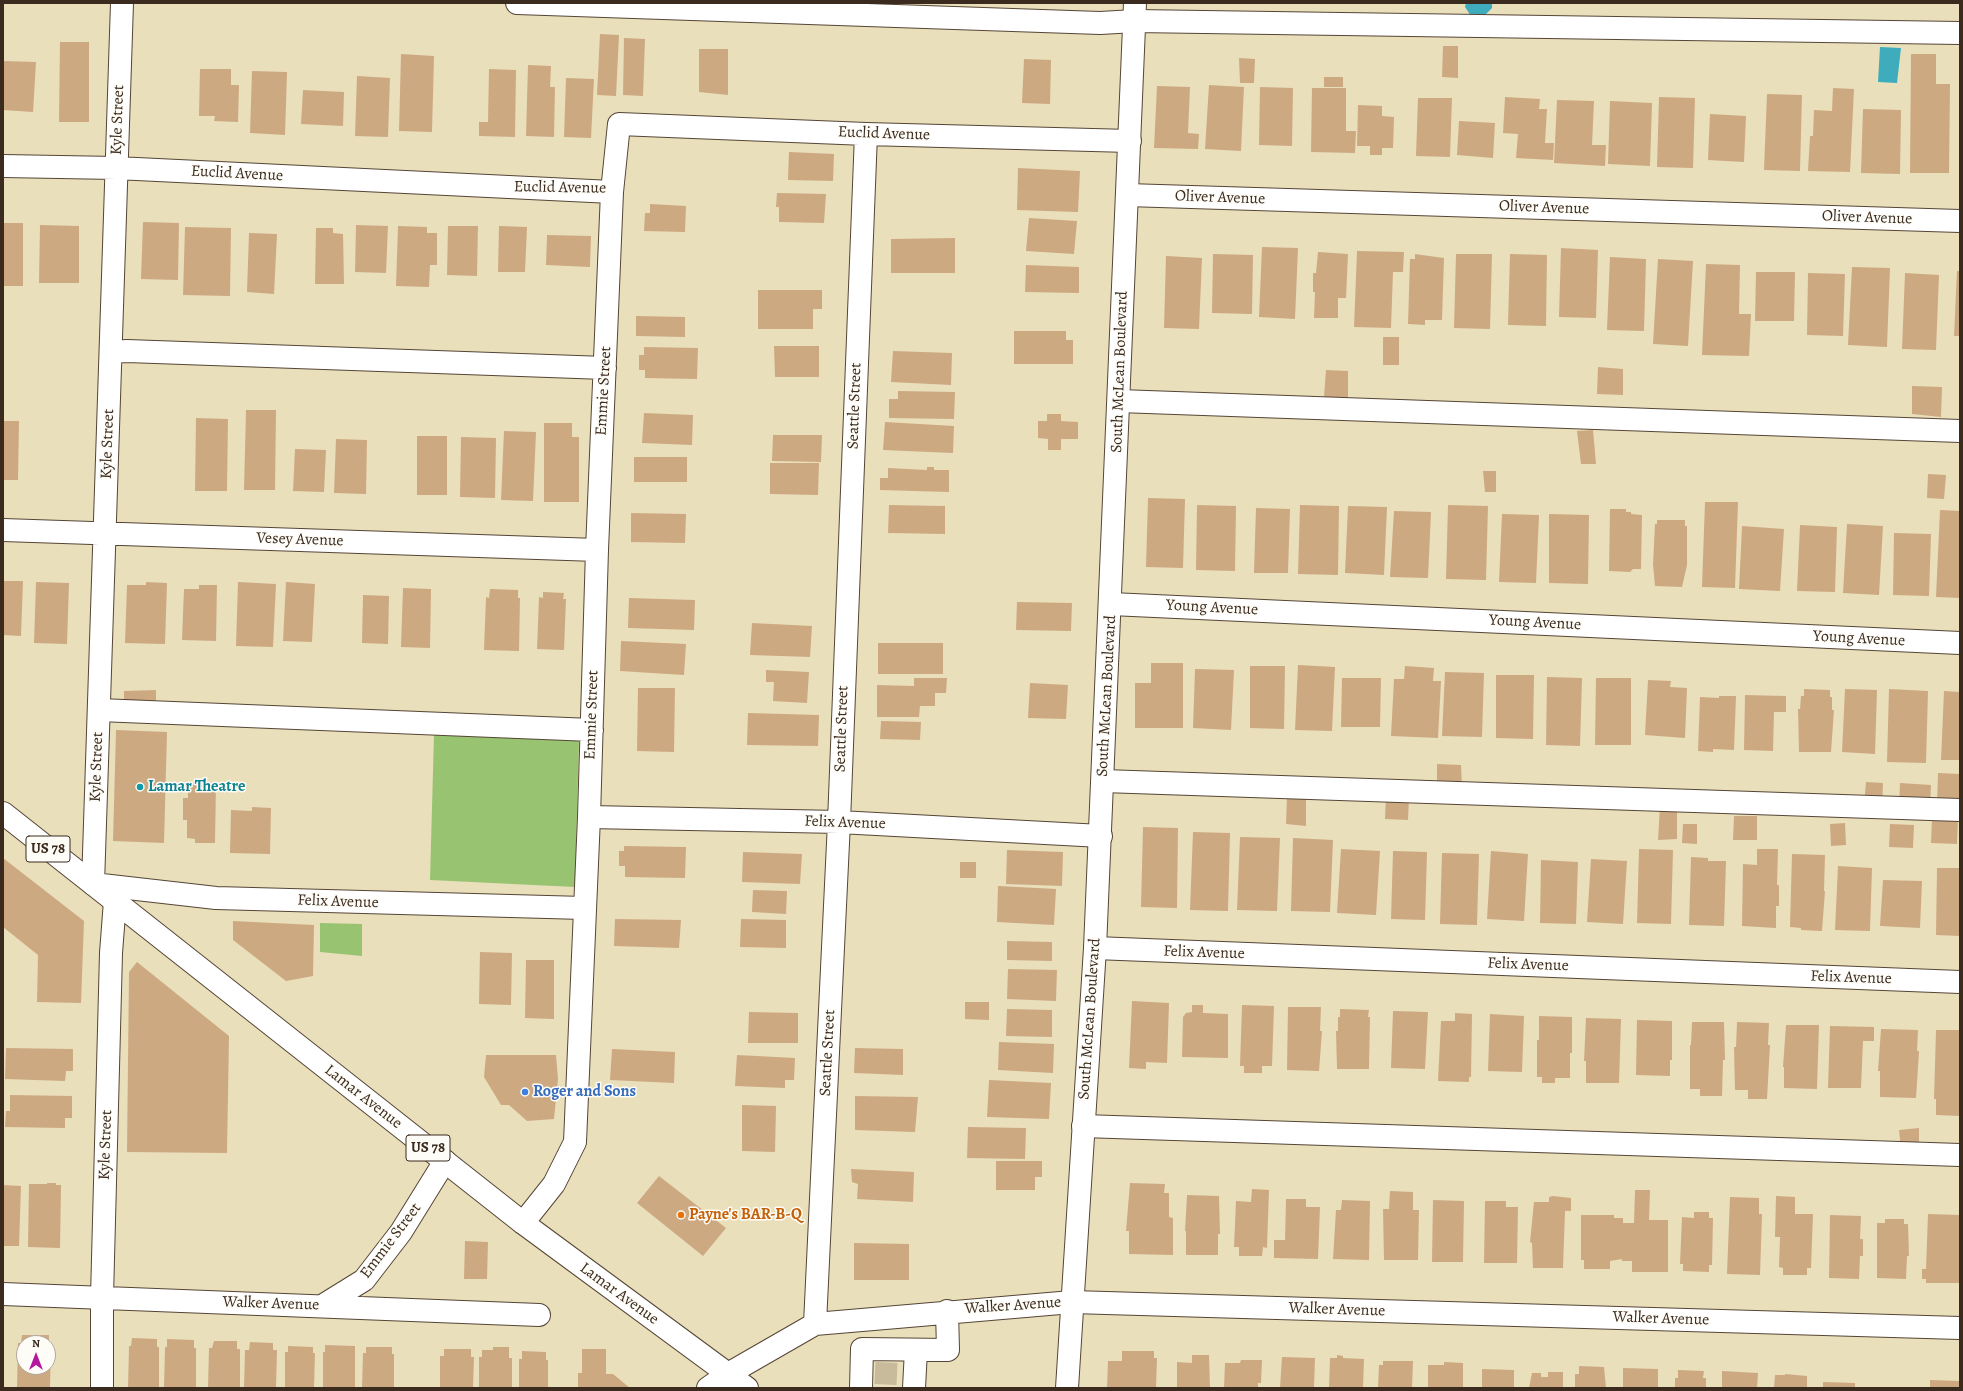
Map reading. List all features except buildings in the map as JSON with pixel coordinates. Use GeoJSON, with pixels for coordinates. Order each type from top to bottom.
{"type":"FeatureCollection","features":[{"type":"Feature","properties":{"kind":"street","name":"Kyle Street"},"geometry":{"type":"LineString","coordinates":[[93,884],[122,3]]}},
{"type":"Feature","properties":{"kind":"street"},"geometry":{"type":"LineString","coordinates":[[517,3],[1092,22],[1135,12],[1960,33]]}},
{"type":"Feature","properties":{"kind":"street","name":"South McLean Boulevard"},"geometry":{"type":"LineString","coordinates":[[1066,1388],[1095,948],[1111,604],[1135,12]]}},
{"type":"Feature","properties":{"kind":"street","name":"Euclid Avenue"},"geometry":{"type":"LineString","coordinates":[[3,166],[116,168],[612,192],[619,124],[866,134],[1130,141]]}},
{"type":"Feature","properties":{"kind":"street","name":"Seattle Street"},"geometry":{"type":"LineString","coordinates":[[815,1324],[839,822],[866,134]]}},
{"type":"Feature","properties":{"kind":"street","name":"Emmie Street"},"geometry":{"type":"LineString","coordinates":[[523,1223],[554,1184],[575,1142],[589,817],[597,550],[612,192]]}},
{"type":"Feature","properties":{"kind":"street","name":"Oliver Avenue"},"geometry":{"type":"LineString","coordinates":[[1127,195],[1960,221]]}},
{"type":"Feature","properties":{"kind":"street"},"geometry":{"type":"LineString","coordinates":[[110,352],[605,368]]}},
{"type":"Feature","properties":{"kind":"street"},"geometry":{"type":"LineString","coordinates":[[1119,401],[1960,431]]}},
{"type":"Feature","properties":{"kind":"street","name":"Vesey Avenue"},"geometry":{"type":"LineString","coordinates":[[3,530],[597,550]]}},
{"type":"Feature","properties":{"kind":"street","name":"Young Avenue"},"geometry":{"type":"LineString","coordinates":[[1111,604],[1960,643]]}},
{"type":"Feature","properties":{"kind":"street"},"geometry":{"type":"LineString","coordinates":[[99,710],[592,730]]}},
{"type":"Feature","properties":{"kind":"street"},"geometry":{"type":"LineString","coordinates":[[1103,781],[1960,810]]}},
{"type":"Feature","properties":{"kind":"street","name":"Lamar Avenue"},"geometry":{"type":"LineString","coordinates":[[3,813],[523,1223],[747,1388]]}},
{"type":"Feature","properties":{"kind":"street","name":"Felix Avenue"},"geometry":{"type":"LineString","coordinates":[[589,817],[839,822],[1100,836]]}},
{"type":"Feature","properties":{"kind":"street","name":"Felix Avenue"},"geometry":{"type":"LineString","coordinates":[[93,884],[216,898],[584,908]]}},
{"type":"Feature","properties":{"kind":"street","name":"Kyle Street"},"geometry":{"type":"LineString","coordinates":[[102,1388],[102,1297],[111,953],[115,901]]}},
{"type":"Feature","properties":{"kind":"street","name":"Felix Avenue"},"geometry":{"type":"LineString","coordinates":[[1095,948],[1960,982]]}},
{"type":"Feature","properties":{"kind":"street"},"geometry":{"type":"LineString","coordinates":[[1083,1126],[1960,1155]]}},
{"type":"Feature","properties":{"kind":"street","name":"Emmie Street"},"geometry":{"type":"LineString","coordinates":[[322,1306],[364,1280],[401,1232],[445,1161]]}},
{"type":"Feature","properties":{"kind":"street","name":"Walker Avenue"},"geometry":{"type":"LineString","coordinates":[[3,1294],[539,1314]]}},
{"type":"Feature","properties":{"kind":"street","name":"Walker Avenue"},"geometry":{"type":"LineString","coordinates":[[728,1374],[815,1324],[947,1311],[1072,1302],[1960,1328]]}},
{"type":"Feature","properties":{"kind":"street"},"geometry":{"type":"LineString","coordinates":[[862,1349],[948,1350],[947,1311]]}},
{"type":"Feature","properties":{"kind":"street"},"geometry":{"type":"LineString","coordinates":[[862,1320],[862,1349],[866,1378]]}},
{"type":"Feature","properties":{"kind":"street"},"geometry":{"type":"LineString","coordinates":[[909,1379],[916,1350]]}},
{"type":"Feature","properties":{"kind":"street"},"geometry":{"type":"LineString","coordinates":[[708,1388],[728,1374]]}},
{"type":"Feature","properties":{"kind":"green space"},"geometry":{"type":"Polygon","coordinates":[[[434,735],[579,740],[575,887],[430,880],[434,735]]]}},
{"type":"Feature","properties":{"kind":"green space"},"geometry":{"type":"Polygon","coordinates":[[[320,923],[362,924],[362,956],[320,952],[320,923]]]}},
{"type":"Feature","properties":{"kind":"water"},"geometry":{"type":"Polygon","coordinates":[[[1466,3],[1492,3],[1492,8],[1485,15],[1471,16],[1465,7],[1466,3]]]}},
{"type":"Feature","properties":{"kind":"water"},"geometry":{"type":"Polygon","coordinates":[[[1880,47],[1901,48],[1897,83],[1878,82],[1880,47]]]}},
{"type":"Feature","properties":{"kind":"tunnel"},"geometry":{"type":"LineString","coordinates":[[875,1373],[898,1374]]}},
{"type":"Feature","properties":{"kind":"place","name":"Lamar Theatre"},"geometry":{"type":"Point","coordinates":[140,787]}},
{"type":"Feature","properties":{"kind":"place","name":"Roger and Sons"},"geometry":{"type":"Point","coordinates":[525,1092]}},
{"type":"Feature","properties":{"kind":"place","name":"Payne's BAR-B-Q"},"geometry":{"type":"Point","coordinates":[681,1215]}}]}
